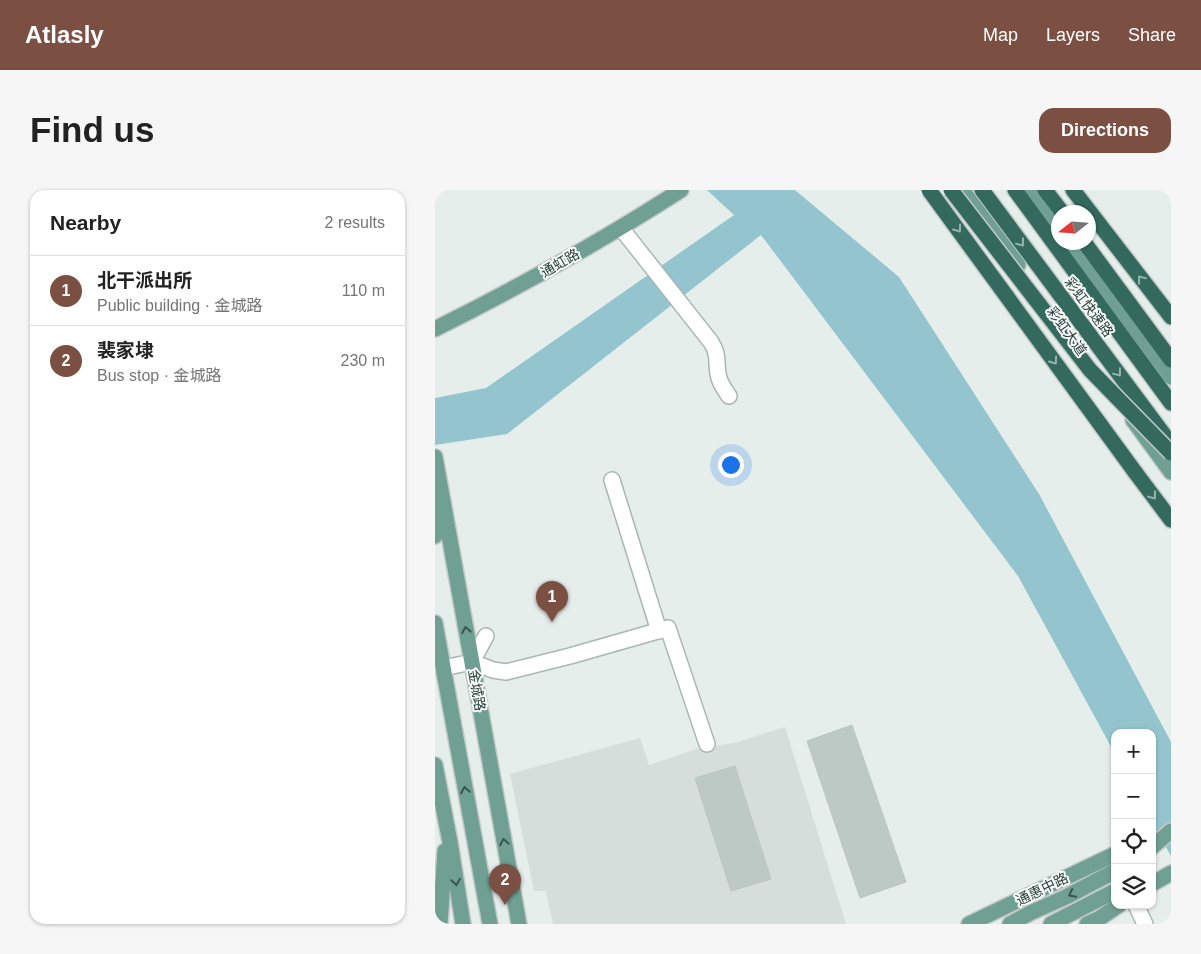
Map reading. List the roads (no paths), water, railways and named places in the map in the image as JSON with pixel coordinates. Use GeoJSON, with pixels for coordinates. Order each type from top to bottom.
{"type":"FeatureCollection","features":[{"type":"Feature","properties":{"kind":"highway"},"geometry":{"type":"LineString","coordinates":[[929,190],[1171,520]]}},
{"type":"Feature","properties":{"kind":"highway"},"geometry":{"type":"LineString","coordinates":[[951,190],[1090,370],[1171,453]]}},
{"type":"Feature","properties":{"kind":"highway","name":"彩虹快速路"},"geometry":{"type":"LineString","coordinates":[[981,190],[1171,444]]}},
{"type":"Feature","properties":{"kind":"highway","name":"彩虹快速路"},"geometry":{"type":"LineString","coordinates":[[1015,190],[1171,403]]}},
{"type":"Feature","properties":{"kind":"highway"},"geometry":{"type":"LineString","coordinates":[[1045,190],[1057,205]]}},
{"type":"Feature","properties":{"kind":"highway"},"geometry":{"type":"LineString","coordinates":[[1073,190],[1171,317]]}},
{"type":"Feature","properties":{"kind":"highway"},"geometry":{"type":"LineString","coordinates":[[1090,250],[1171,360]]}},
{"type":"Feature","properties":{"kind":"main road","name":"通虹路"},"geometry":{"type":"LineString","coordinates":[[435,330],[494,300],[621,228],[681,190]]}},
{"type":"Feature","properties":{"kind":"main road","name":"彩虹大道"},"geometry":{"type":"LineString","coordinates":[[963,190],[1171,472]]}},
{"type":"Feature","properties":{"kind":"main road"},"geometry":{"type":"LineString","coordinates":[[1033,190],[1051,214]]}},
{"type":"Feature","properties":{"kind":"main road"},"geometry":{"type":"LineString","coordinates":[[1077,250],[1171,377]]}},
{"type":"Feature","properties":{"kind":"main road","name":"金城路"},"geometry":{"type":"LineString","coordinates":[[435,457],[519,924]]}},
{"type":"Feature","properties":{"kind":"main road"},"geometry":{"type":"LineString","coordinates":[[435,536],[438,475]]}},
{"type":"Feature","properties":{"kind":"main road"},"geometry":{"type":"LineString","coordinates":[[435,623],[490,924]]}},
{"type":"Feature","properties":{"kind":"main road"},"geometry":{"type":"LineString","coordinates":[[435,765],[463,924]]}},
{"type":"Feature","properties":{"kind":"main road"},"geometry":{"type":"LineString","coordinates":[[440,924],[447,827]]}},
{"type":"Feature","properties":{"kind":"main road"},"geometry":{"type":"LineString","coordinates":[[1156,834],[1171,827]]}},
{"type":"Feature","properties":{"kind":"main road"},"geometry":{"type":"LineString","coordinates":[[1156,844],[1171,831]]}},
{"type":"Feature","properties":{"kind":"main road","name":"通惠中路"},"geometry":{"type":"LineString","coordinates":[[969,924],[1111,856]]}},
{"type":"Feature","properties":{"kind":"main road"},"geometry":{"type":"LineString","coordinates":[[1159,877],[1171,865]]}},
{"type":"Feature","properties":{"kind":"main road","name":"通惠中路"},"geometry":{"type":"LineString","coordinates":[[1009,924],[1111,873]]}},
{"type":"Feature","properties":{"kind":"main road"},"geometry":{"type":"LineString","coordinates":[[1051,924],[1111,893]]}},
{"type":"Feature","properties":{"kind":"main road"},"geometry":{"type":"LineString","coordinates":[[1087,924],[1113,909]]}},
{"type":"Feature","properties":{"kind":"street"},"geometry":{"type":"LineString","coordinates":[[621,228],[717,351],[718,377],[722,388],[729,396]]}},
{"type":"Feature","properties":{"kind":"street"},"geometry":{"type":"LineString","coordinates":[[612,480],[659,631]]}},
{"type":"Feature","properties":{"kind":"street"},"geometry":{"type":"LineString","coordinates":[[443,668],[472,662],[493,670],[506,672],[668,628],[707,744]]}},
{"type":"Feature","properties":{"kind":"street"},"geometry":{"type":"LineString","coordinates":[[472,662],[486,636]]}},
{"type":"Feature","properties":{"kind":"street"},"geometry":{"type":"LineString","coordinates":[[1138,909],[1145,924]]}},
{"type":"Feature","properties":{"kind":"water"},"geometry":{"type":"Polygon","coordinates":[[[707,190],[795,190],[899,277],[1039,494],[1171,742],[1171,856],[1156,830],[1156,729],[1111,729],[1111,747],[1018,576],[761,235],[507,434],[435,445],[435,398],[486,388],[734,215],[707,190]]]}},
{"type":"Feature","properties":{"kind":"place","name":"北干派出所"},"geometry":{"type":"Point","coordinates":[552,622]}},
{"type":"Feature","properties":{"kind":"place","name":"裴家埭"},"geometry":{"type":"Point","coordinates":[505,905]}}]}
